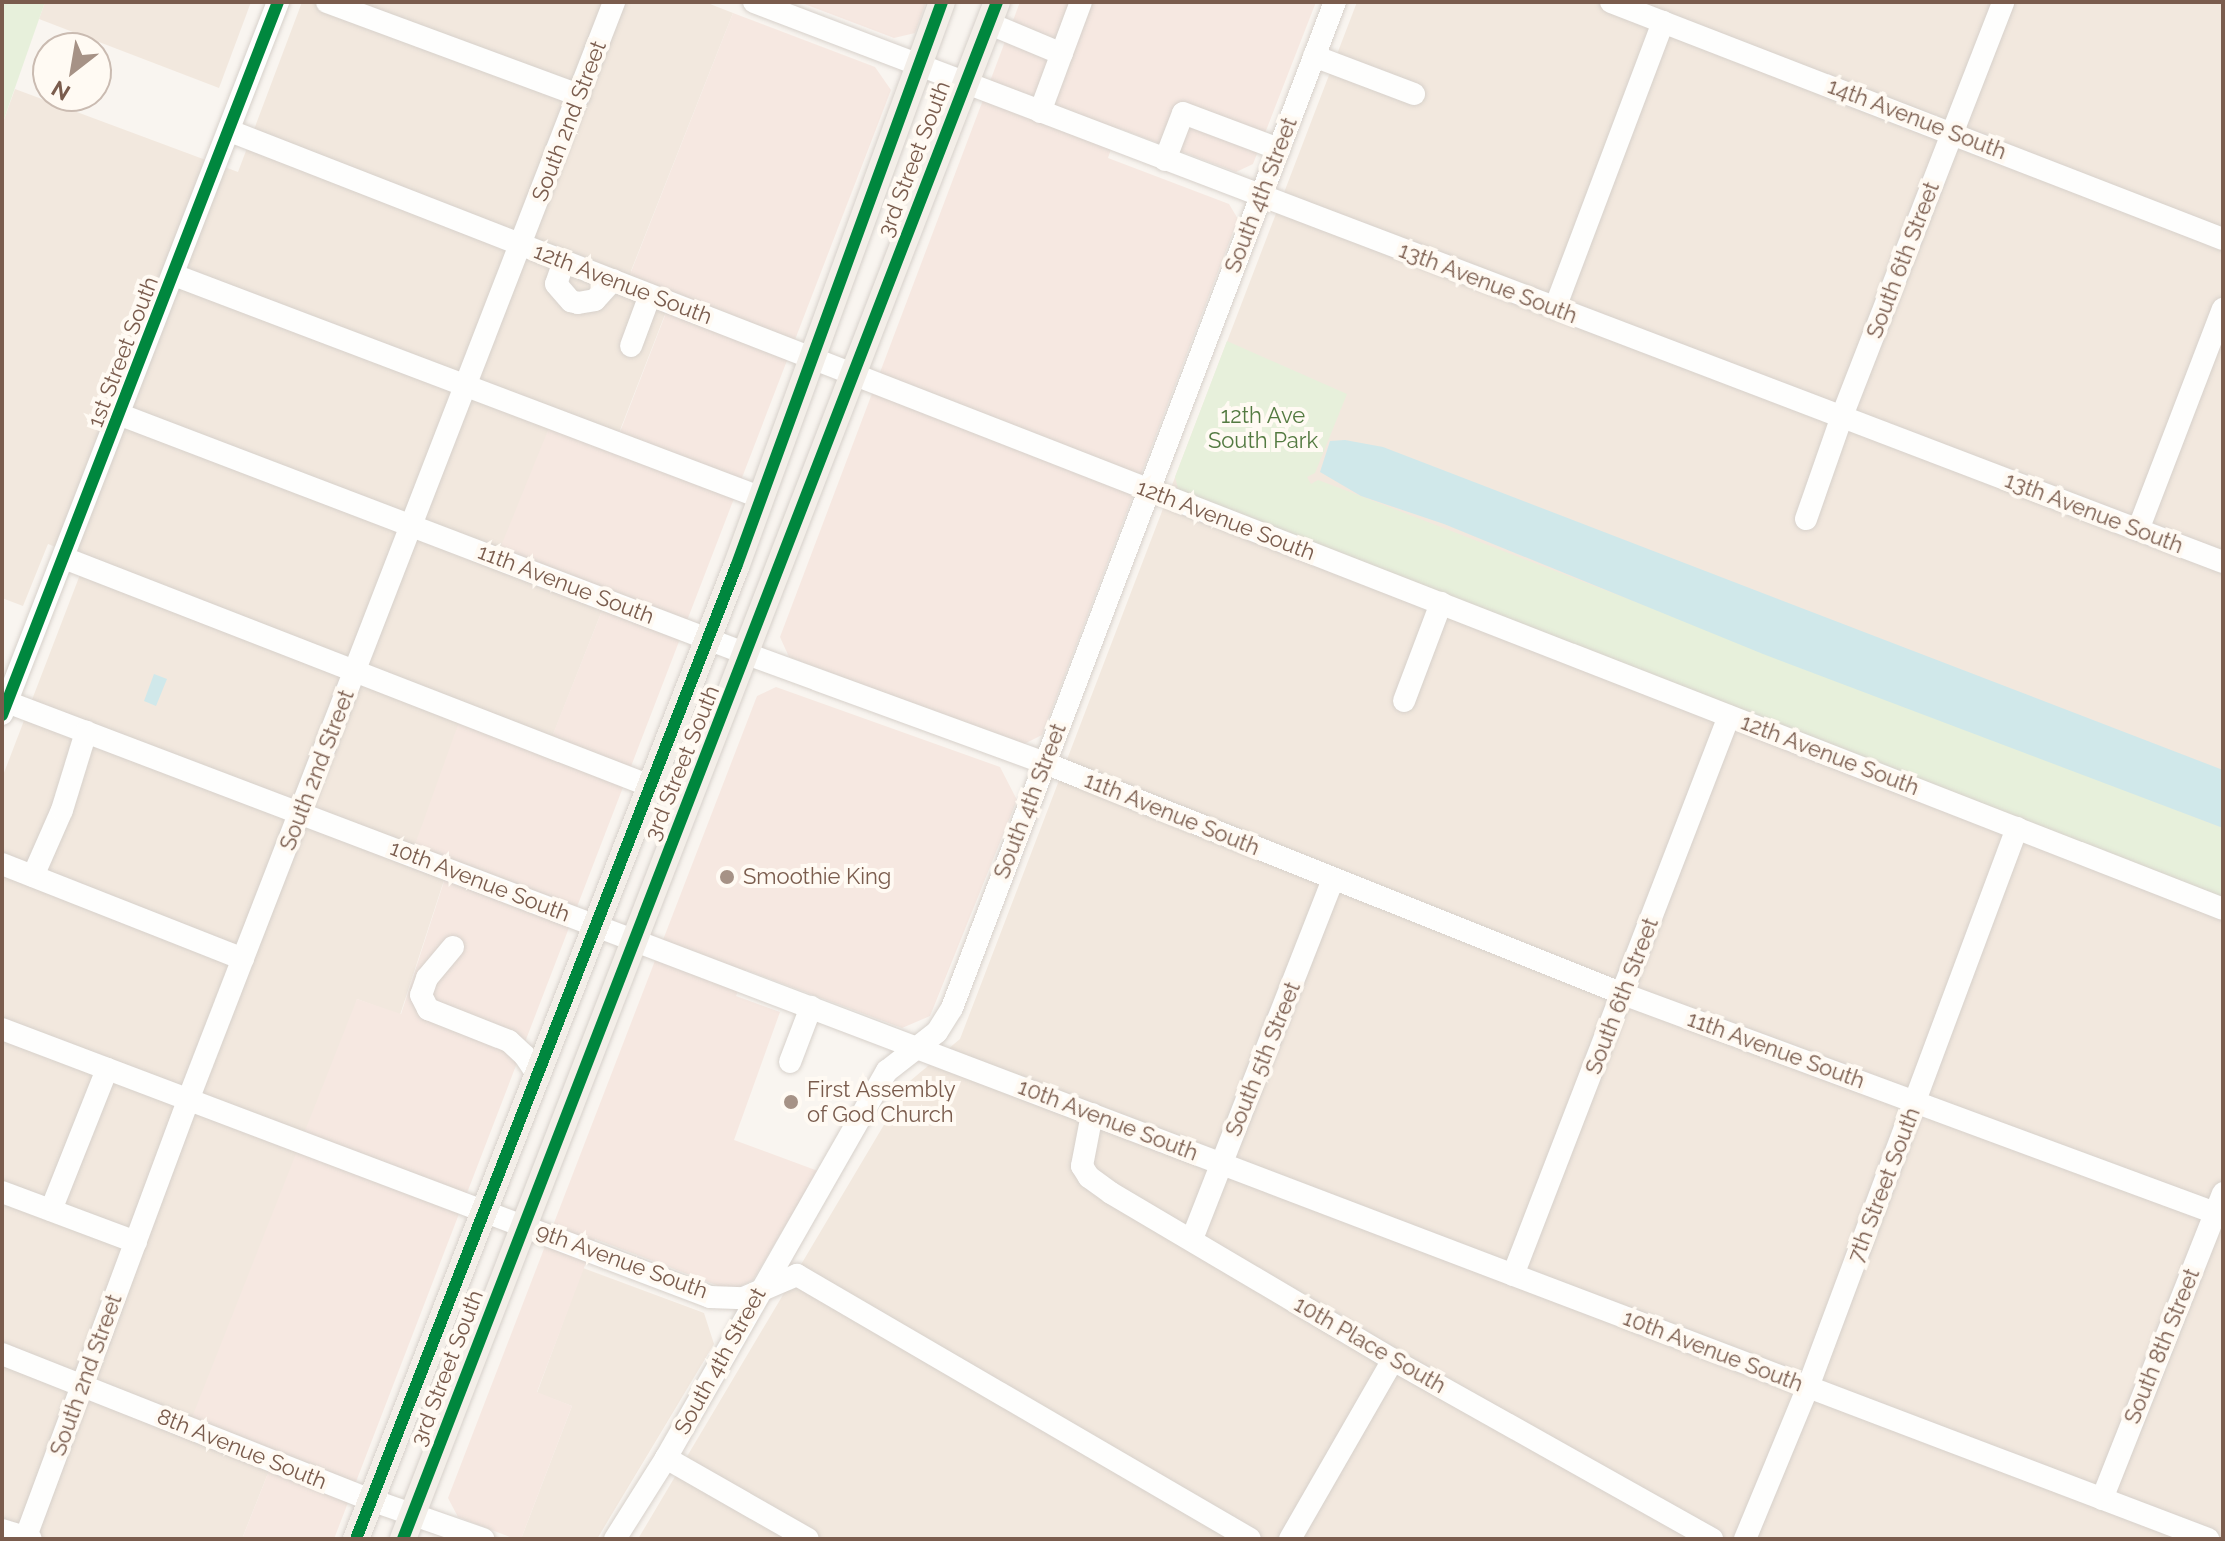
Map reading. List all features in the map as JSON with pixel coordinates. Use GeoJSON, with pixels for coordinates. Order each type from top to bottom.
{"type":"FeatureCollection","features":[{"type":"Feature","properties":{"kind":"main road","name":"3rd Street South"},"geometry":{"type":"LineString","coordinates":[[356,1539],[599,925],[762,498],[814,360],[937,4]]}},
{"type":"Feature","properties":{"kind":"main road","name":"3rd Street South"},"geometry":{"type":"LineString","coordinates":[[403,1539],[993,12]]}},
{"type":"Feature","properties":{"kind":"street","name":"1st Street South"},"geometry":{"type":"LineString","coordinates":[[4,708],[121,415],[278,2]]}},
{"type":"Feature","properties":{"kind":"street"},"geometry":{"type":"LineString","coordinates":[[327,2],[579,95]]}},
{"type":"Feature","properties":{"kind":"street","name":"South 2nd Street"},"geometry":{"type":"LineString","coordinates":[[27,1538],[188,1100],[614,2]]}},
{"type":"Feature","properties":{"kind":"street"},"geometry":{"type":"LineString","coordinates":[[1040,112],[1081,2]]}},
{"type":"Feature","properties":{"kind":"street","name":"South 4th Street"},"geometry":{"type":"LineString","coordinates":[[615,1539],[666,1458],[887,1071],[937,1032],[952,1008],[1335,2]]}},
{"type":"Feature","properties":{"kind":"street","name":"14th Avenue South"},"geometry":{"type":"LineString","coordinates":[[1611,2],[2223,239]]}},
{"type":"Feature","properties":{"kind":"street","name":"South 6th Street"},"geometry":{"type":"LineString","coordinates":[[1806,519],[1842,416],[2003,2]]}},
{"type":"Feature","properties":{"kind":"street","name":"13th Avenue South"},"geometry":{"type":"LineString","coordinates":[[761,3],[1261,197],[2223,562]]}},
{"type":"Feature","properties":{"kind":"street"},"geometry":{"type":"LineString","coordinates":[[993,12],[1062,54]]}},
{"type":"Feature","properties":{"kind":"street"},"geometry":{"type":"LineString","coordinates":[[1555,308],[1663,22]]}},
{"type":"Feature","properties":{"kind":"street"},"geometry":{"type":"LineString","coordinates":[[1314,56],[1414,94]]}},
{"type":"Feature","properties":{"kind":"street"},"geometry":{"type":"LineString","coordinates":[[1165,160],[1183,113],[1279,149]]}},
{"type":"Feature","properties":{"kind":"street","name":"12th Avenue South"},"geometry":{"type":"LineString","coordinates":[[230,131],[2223,909]]}},
{"type":"Feature","properties":{"kind":"street"},"geometry":{"type":"LineString","coordinates":[[564,261],[556,284],[571,301],[595,300],[613,280]]}},
{"type":"Feature","properties":{"kind":"street"},"geometry":{"type":"LineString","coordinates":[[174,275],[762,498]]}},
{"type":"Feature","properties":{"kind":"street"},"geometry":{"type":"LineString","coordinates":[[631,346],[650,295]]}},
{"type":"Feature","properties":{"kind":"street"},"geometry":{"type":"LineString","coordinates":[[2138,530],[2223,309]]}},
{"type":"Feature","properties":{"kind":"street","name":"11th Avenue South"},"geometry":{"type":"LineString","coordinates":[[121,415],[747,654],[1045,763],[1623,994],[1916,1102],[2220,1207]]}},
{"type":"Feature","properties":{"kind":"street"},"geometry":{"type":"LineString","coordinates":[[64,558],[650,786]]}},
{"type":"Feature","properties":{"kind":"street"},"geometry":{"type":"LineString","coordinates":[[1404,701],[1441,603]]}},
{"type":"Feature","properties":{"kind":"street","name":"10th Avenue South"},"geometry":{"type":"LineString","coordinates":[[4,708],[86,732],[634,938],[2208,1539]]}},
{"type":"Feature","properties":{"kind":"street","name":"South 6th Street"},"geometry":{"type":"LineString","coordinates":[[1513,1275],[1729,716]]}},
{"type":"Feature","properties":{"kind":"street"},"geometry":{"type":"LineString","coordinates":[[33,876],[62,810],[86,732]]}},
{"type":"Feature","properties":{"kind":"street","name":"7th Street South"},"geometry":{"type":"LineString","coordinates":[[1745,1539],[1808,1387],[2017,828]]}},
{"type":"Feature","properties":{"kind":"street"},"geometry":{"type":"LineString","coordinates":[[2,864],[243,959]]}},
{"type":"Feature","properties":{"kind":"street","name":"South 5th Street"},"geometry":{"type":"LineString","coordinates":[[1192,1239],[1333,879]]}},
{"type":"Feature","properties":{"kind":"street"},"geometry":{"type":"LineString","coordinates":[[453,947],[427,978],[421,995],[428,1009],[509,1041],[525,1056],[539,1077]]}},
{"type":"Feature","properties":{"kind":"street"},"geometry":{"type":"LineString","coordinates":[[790,1062],[811,1007]]}},
{"type":"Feature","properties":{"kind":"street","name":"9th Avenue South"},"geometry":{"type":"LineString","coordinates":[[2,1029],[710,1297],[743,1298],[797,1275],[1250,1539]]}},
{"type":"Feature","properties":{"kind":"street"},"geometry":{"type":"LineString","coordinates":[[51,1210],[107,1069]]}},
{"type":"Feature","properties":{"kind":"street","name":"10th Place South"},"geometry":{"type":"LineString","coordinates":[[1092,1114],[1082,1166],[1089,1177],[1393,1360],[1712,1539]]}},
{"type":"Feature","properties":{"kind":"street"},"geometry":{"type":"LineString","coordinates":[[2,1192],[136,1242]]}},
{"type":"Feature","properties":{"kind":"street","name":"South 8th Street"},"geometry":{"type":"LineString","coordinates":[[2102,1499],[2220,1207]]}},
{"type":"Feature","properties":{"kind":"street","name":"8th Avenue South"},"geometry":{"type":"LineString","coordinates":[[2,1354],[371,1500],[413,1512],[483,1539]]}},
{"type":"Feature","properties":{"kind":"street"},"geometry":{"type":"LineString","coordinates":[[1290,1539],[1393,1360]]}},
{"type":"Feature","properties":{"kind":"street"},"geometry":{"type":"LineString","coordinates":[[666,1458],[780,1532],[808,1539]]}},
{"type":"Feature","properties":{"kind":"street"},"geometry":{"type":"LineString","coordinates":[[2,1530],[27,1538]]}},
{"type":"Feature","properties":{"kind":"shaded area"},"geometry":{"type":"Polygon","coordinates":[[[45,2],[251,2],[219,88],[112,47],[112,32],[73,32],[39,19],[45,2]]]}},
{"type":"Feature","properties":{"kind":"shaded area"},"geometry":{"type":"Polygon","coordinates":[[[302,2],[705,2],[733,13],[631,271],[671,299],[617,438],[605,603],[551,740],[449,865],[400,1015],[357,999],[274,1458],[242,1539],[2,1539],[2,778],[86,559],[48,544],[23,606],[2,598],[2,125],[15,89],[32,95],[32,112],[77,112],[238,172],[302,2]]]}},
{"type":"Feature","properties":{"kind":"shaded area"},"geometry":{"type":"Polygon","coordinates":[[[799,2],[926,2],[915,33],[894,38],[799,2]]]}},
{"type":"Feature","properties":{"kind":"shaded area"},"geometry":{"type":"Polygon","coordinates":[[[1020,2],[1316,2],[1253,164],[1236,172],[1118,128],[1108,158],[1229,204],[1238,219],[1042,735],[1022,745],[789,657],[780,637],[1020,2]]]}},
{"type":"Feature","properties":{"kind":"shaded area"},"geometry":{"type":"Polygon","coordinates":[[[1357,2],[2223,2],[2223,1539],[638,1539],[910,1081],[960,1039],[1357,2]]]}},
{"type":"Feature","properties":{"kind":"shaded area"},"geometry":{"type":"Polygon","coordinates":[[[733,13],[875,67],[891,90],[334,1539],[242,1539],[274,1458],[189,1425],[357,999],[401,1014],[449,866],[412,853],[464,708],[551,739],[605,603],[495,561],[555,413],[618,437],[671,300],[627,282],[733,13]]]}},
{"type":"Feature","properties":{"kind":"shaded area"},"geometry":{"type":"Polygon","coordinates":[[[776,687],[1000,767],[1017,800],[930,1016],[902,1028],[746,970],[736,996],[780,1012],[734,1140],[818,1171],[753,1280],[732,1291],[595,1239],[537,1392],[572,1406],[521,1539],[515,1539],[458,1517],[448,1498],[757,696],[776,687]]]}},
{"type":"Feature","properties":{"kind":"shaded area"},"geometry":{"type":"Polygon","coordinates":[[[583,1268],[704,1313],[714,1344],[597,1539],[521,1539],[572,1406],[537,1393],[583,1268]]]}},
{"type":"Feature","properties":{"kind":"green space"},"geometry":{"type":"Polygon","coordinates":[[[2,2],[45,2],[32,32],[2,125],[2,2]]]}},
{"type":"Feature","properties":{"kind":"green space","name":"12th Ave South Park"},"geometry":{"type":"Polygon","coordinates":[[[1227,341],[1347,394],[1315,473],[1307,477],[1311,484],[1318,480],[1337,487],[2223,828],[2223,903],[1180,496],[1175,477],[1227,341]]]}},
{"type":"Feature","properties":{"kind":"water"},"geometry":{"type":"Polygon","coordinates":[[[1345,440],[1383,447],[2223,770],[2223,828],[1763,654],[1444,524],[1361,496],[1320,472],[1330,441],[1345,440]]]}},
{"type":"Feature","properties":{"kind":"water"},"geometry":{"type":"Polygon","coordinates":[[[154,674],[167,679],[156,706],[144,701],[154,674]]]}},
{"type":"Feature","properties":{"kind":"cycle path"},"geometry":{"type":"LineString","coordinates":[[2,715],[278,2]]}},
{"type":"Feature","properties":{"kind":"cycle path"},"geometry":{"type":"LineString","coordinates":[[356,1539],[736,567],[942,2]]}},
{"type":"Feature","properties":{"kind":"cycle path"},"geometry":{"type":"LineString","coordinates":[[403,1539],[997,2]]}},
{"type":"Feature","properties":{"kind":"place","name":"Smoothie King"},"geometry":{"type":"Point","coordinates":[727,877]}},
{"type":"Feature","properties":{"kind":"place","name":"First Assembly of God Church"},"geometry":{"type":"Point","coordinates":[791,1102]}}]}
